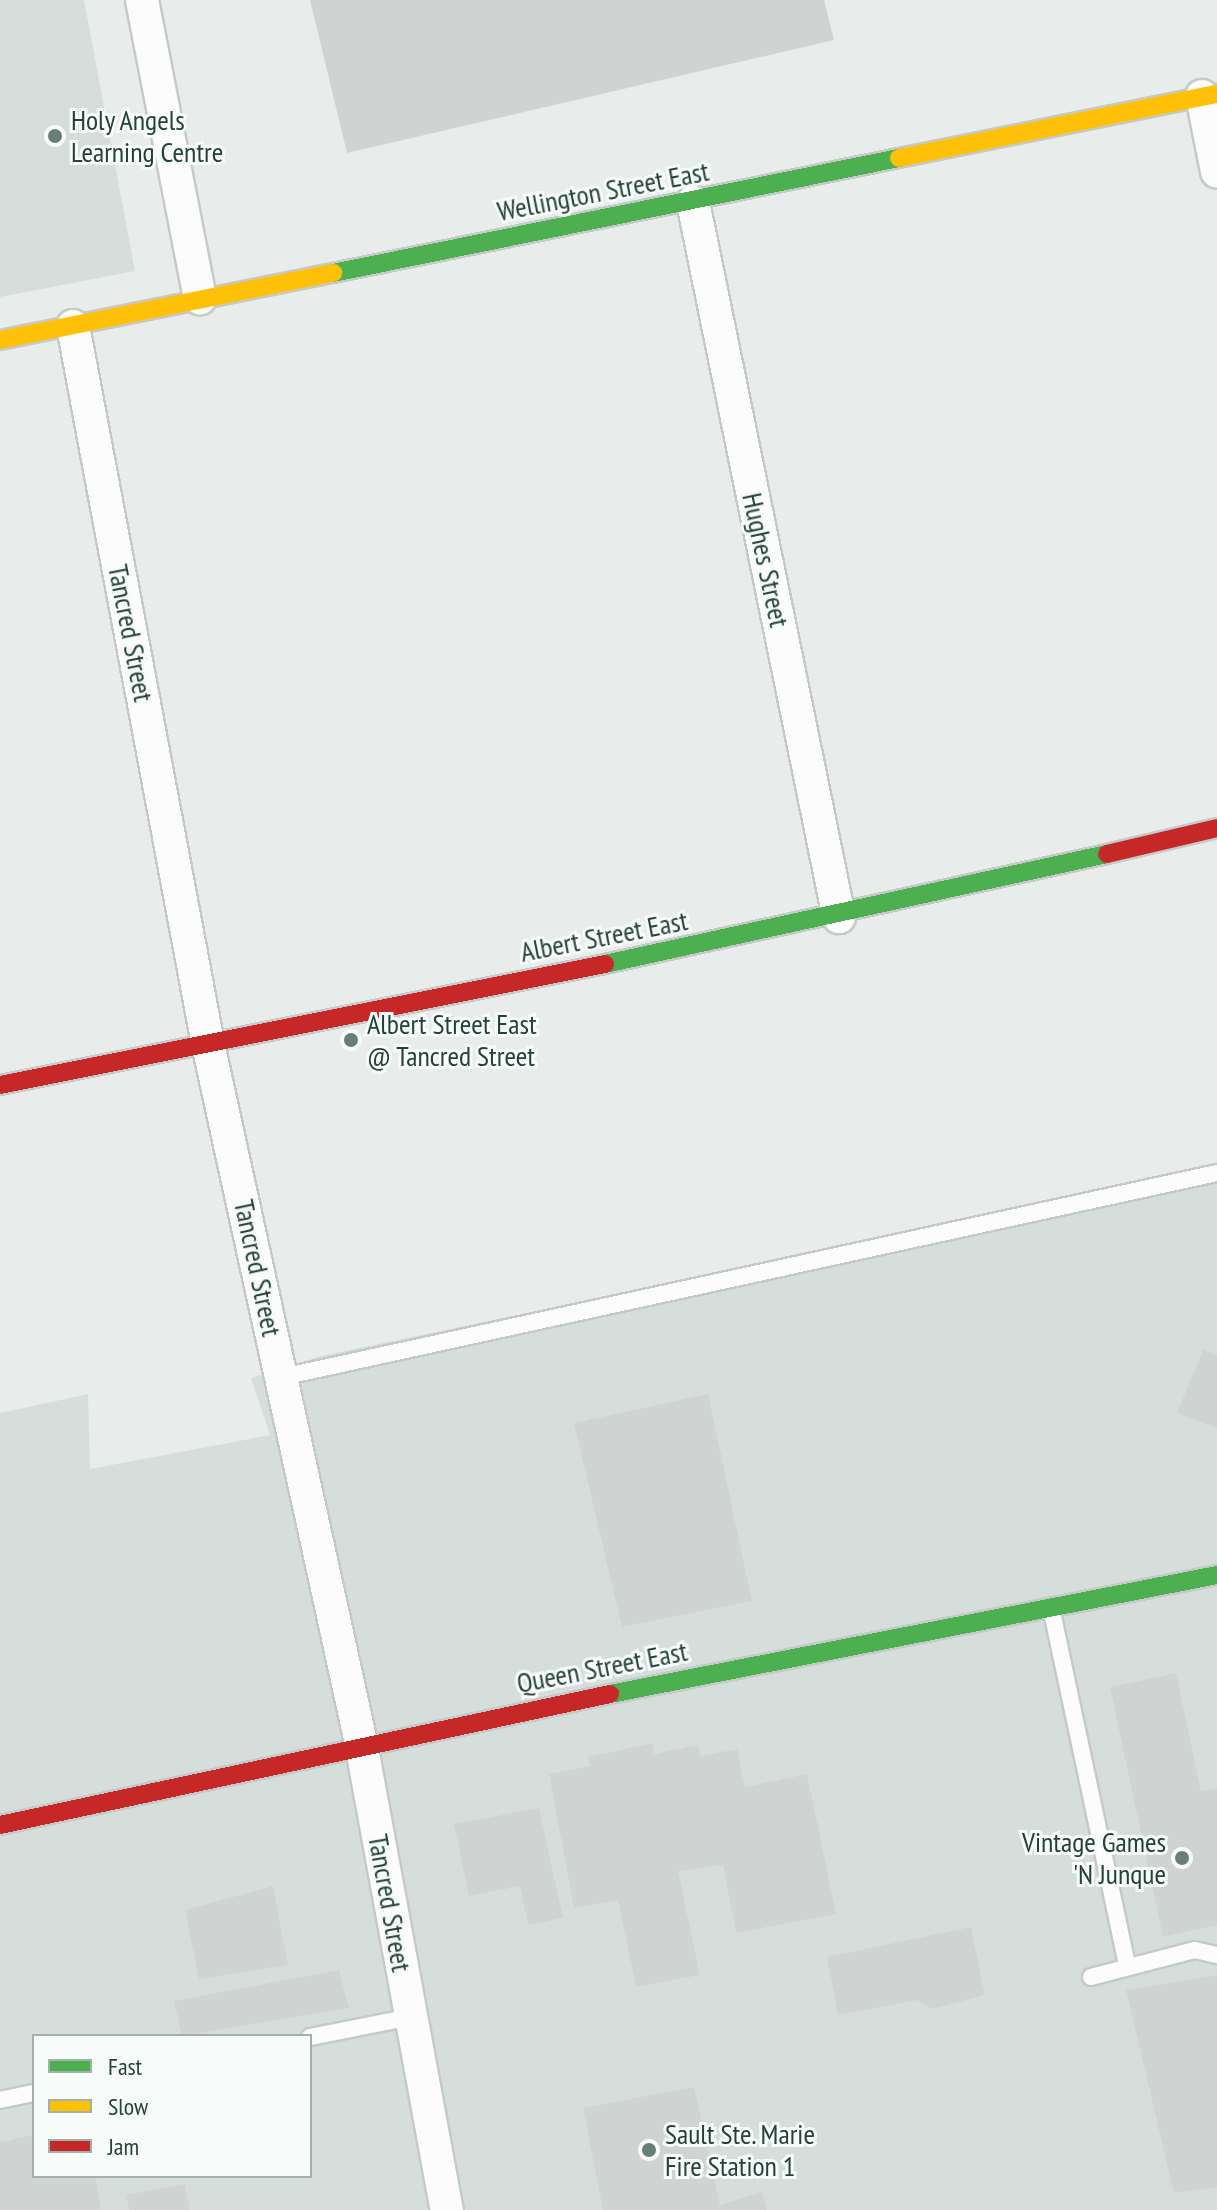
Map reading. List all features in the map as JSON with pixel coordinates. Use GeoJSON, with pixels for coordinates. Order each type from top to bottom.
{"type":"FeatureCollection","features":[{"type":"Feature","properties":{"kind":"main road","name":"Wellington Street East"},"geometry":{"type":"LineString","coordinates":[[0,340],[1210,95]]}},
{"type":"Feature","properties":{"kind":"main road","name":"Albert Street East"},"geometry":{"type":"LineString","coordinates":[[0,1085],[839,917],[1217,828]]}},
{"type":"Feature","properties":{"kind":"main road","name":"Queen Street East"},"geometry":{"type":"LineString","coordinates":[[0,1825],[361,1743],[1052,1612],[1217,1575]]}},
{"type":"Feature","properties":{"kind":"street"},"geometry":{"type":"LineString","coordinates":[[142,0],[200,298]]}},
{"type":"Feature","properties":{"kind":"street"},"geometry":{"type":"LineString","coordinates":[[1210,95],[1217,172]]}},
{"type":"Feature","properties":{"kind":"street","name":"Hughes Street"},"geometry":{"type":"LineString","coordinates":[[693,202],[839,917]]}},
{"type":"Feature","properties":{"kind":"street","name":"Tancred Street"},"geometry":{"type":"LineString","coordinates":[[73,326],[208,1044],[361,1743],[447,2210]]}},
{"type":"Feature","properties":{"kind":"lane"},"geometry":{"type":"LineString","coordinates":[[282,1377],[1217,1173]]}},
{"type":"Feature","properties":{"kind":"lane"},"geometry":{"type":"LineString","coordinates":[[1052,1612],[1127,1966]]}},
{"type":"Feature","properties":{"kind":"lane"},"geometry":{"type":"LineString","coordinates":[[1091,1977],[1195,1950],[1217,1955]]}},
{"type":"Feature","properties":{"kind":"lane"},"geometry":{"type":"LineString","coordinates":[[312,2037],[411,2017]]}},
{"type":"Feature","properties":{"kind":"lane"},"geometry":{"type":"LineString","coordinates":[[0,2100],[32,2093]]}},
{"type":"Feature","properties":{"kind":"shaded area","name":"Holy Angels Learning Centre"},"geometry":{"type":"Polygon","coordinates":[[[0,0],[84,0],[135,271],[0,297],[0,0]]]}},
{"type":"Feature","properties":{"kind":"shaded area"},"geometry":{"type":"Polygon","coordinates":[[[1217,1169],[1217,2210],[0,2210],[0,1413],[88,1394],[90,1469],[270,1435],[251,1378],[321,1356],[1217,1169]]]}},
{"type":"Feature","properties":{"kind":"building"},"geometry":{"type":"Polygon","coordinates":[[[310,0],[824,0],[834,40],[347,153],[310,0]]]}},
{"type":"Feature","properties":{"kind":"building"},"geometry":{"type":"Polygon","coordinates":[[[1203,1350],[1217,1355],[1217,1428],[1177,1413],[1203,1350]]]}},
{"type":"Feature","properties":{"kind":"building"},"geometry":{"type":"Polygon","coordinates":[[[708,1394],[752,1601],[622,1627],[574,1423],[708,1394]]]}},
{"type":"Feature","properties":{"kind":"building","name":"Vintage Games 'N Junque"},"geometry":{"type":"Polygon","coordinates":[[[1176,1673],[1201,1791],[1217,1788],[1217,1925],[1163,1937],[1110,1687],[1176,1673]]]}},
{"type":"Feature","properties":{"kind":"building"},"geometry":{"type":"Polygon","coordinates":[[[653,1743],[654,1754],[698,1745],[700,1756],[737,1749],[745,1787],[807,1774],[836,1914],[736,1933],[723,1865],[678,1871],[700,1975],[636,1987],[618,1900],[574,1908],[549,1774],[590,1766],[588,1757],[653,1743]]]}},
{"type":"Feature","properties":{"kind":"building"},"geometry":{"type":"Polygon","coordinates":[[[539,1808],[563,1918],[528,1925],[520,1886],[469,1896],[454,1824],[539,1808]]]}},
{"type":"Feature","properties":{"kind":"building"},"geometry":{"type":"Polygon","coordinates":[[[273,1886],[288,1965],[199,1979],[185,1910],[273,1886]]]}},
{"type":"Feature","properties":{"kind":"building"},"geometry":{"type":"Polygon","coordinates":[[[971,1927],[985,1995],[932,2009],[918,2000],[838,2015],[827,1957],[971,1927]]]}},
{"type":"Feature","properties":{"kind":"building"},"geometry":{"type":"Polygon","coordinates":[[[339,1970],[349,2008],[182,2034],[174,2001],[339,1970]]]}},
{"type":"Feature","properties":{"kind":"building"},"geometry":{"type":"Polygon","coordinates":[[[1217,1975],[1217,2187],[1174,2193],[1126,1990],[1217,1975]]]}},
{"type":"Feature","properties":{"kind":"building","name":"Sault Ste. Marie Fire Station 1"},"geometry":{"type":"Polygon","coordinates":[[[694,2087],[720,2205],[762,2192],[767,2210],[603,2210],[583,2108],[694,2087]]]}},
{"type":"Feature","properties":{"kind":"building"},"geometry":{"type":"Polygon","coordinates":[[[32,2135],[32,2178],[95,2178],[101,2210],[0,2210],[0,2142],[32,2135]]]}},
{"type":"Feature","properties":{"kind":"building"},"geometry":{"type":"Polygon","coordinates":[[[185,2184],[190,2210],[129,2210],[126,2195],[185,2184]]]}},
{"type":"Feature","properties":{"kind":"traffic: fast"},"geometry":{"type":"LineString","coordinates":[[333,273],[899,158]]}},
{"type":"Feature","properties":{"kind":"traffic: fast"},"geometry":{"type":"LineString","coordinates":[[605,964],[1107,854]]}},
{"type":"Feature","properties":{"kind":"traffic: fast"},"geometry":{"type":"LineString","coordinates":[[610,1694],[1217,1575]]}},
{"type":"Feature","properties":{"kind":"traffic: slow"},"geometry":{"type":"LineString","coordinates":[[899,158],[1217,94]]}},
{"type":"Feature","properties":{"kind":"traffic: slow"},"geometry":{"type":"LineString","coordinates":[[0,340],[333,273]]}},
{"type":"Feature","properties":{"kind":"traffic: jam"},"geometry":{"type":"LineString","coordinates":[[1107,854],[1217,828]]}},
{"type":"Feature","properties":{"kind":"traffic: jam"},"geometry":{"type":"LineString","coordinates":[[0,1085],[605,964]]}},
{"type":"Feature","properties":{"kind":"traffic: jam"},"geometry":{"type":"LineString","coordinates":[[0,1825],[610,1694]]}},
{"type":"Feature","properties":{"kind":"place","name":"Holy Angels Learning Centre"},"geometry":{"type":"Point","coordinates":[55,136]}},
{"type":"Feature","properties":{"kind":"place","name":"Albert Street East @ Tancred Street"},"geometry":{"type":"Point","coordinates":[351,1040]}},
{"type":"Feature","properties":{"kind":"place","name":"Vintage Games 'N Junque"},"geometry":{"type":"Point","coordinates":[1182,1858]}},
{"type":"Feature","properties":{"kind":"place","name":"Sault Ste. Marie Fire Station 1"},"geometry":{"type":"Point","coordinates":[649,2150]}}]}
